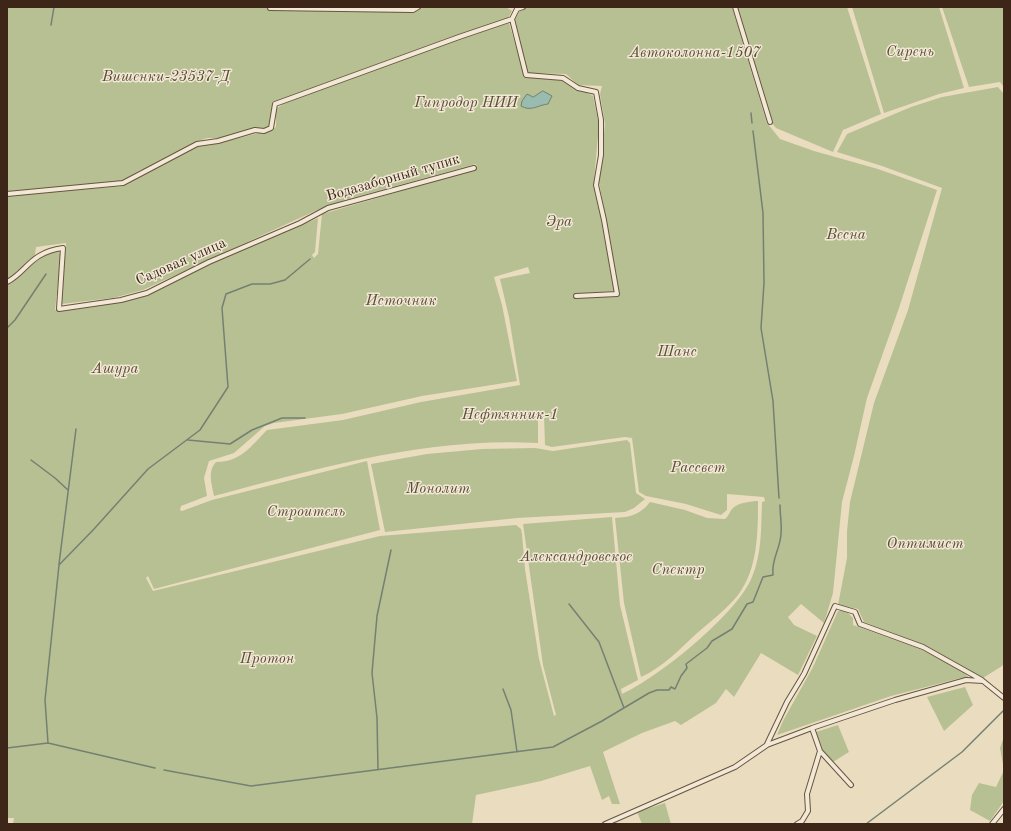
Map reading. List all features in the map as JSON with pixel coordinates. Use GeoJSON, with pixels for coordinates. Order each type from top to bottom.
{"type":"FeatureCollection","features":[{"type":"Feature","properties":{"kind":"street"},"geometry":{"type":"LineString","coordinates":[[271,7],[413,10],[418,7]]}},
{"type":"Feature","properties":{"kind":"street"},"geometry":{"type":"LineString","coordinates":[[523,7],[515,8],[512,19],[526,75],[563,78],[578,88],[596,92],[601,120],[601,155],[596,185],[604,220],[617,294],[576,296]]}},
{"type":"Feature","properties":{"kind":"street"},"geometry":{"type":"LineString","coordinates":[[735,7],[770,122]]}},
{"type":"Feature","properties":{"kind":"street"},"geometry":{"type":"LineString","coordinates":[[7,194],[123,183],[197,144],[218,141],[255,130],[264,131],[272,128],[275,104],[459,36],[512,19]]}},
{"type":"Feature","properties":{"kind":"street","name":"Водазаборный тупик"},"geometry":{"type":"LineString","coordinates":[[319,213],[347,202],[474,168]]}},
{"type":"Feature","properties":{"kind":"street","name":"Садовая улица"},"geometry":{"type":"LineString","coordinates":[[7,282],[14,279],[37,256],[48,251],[63,248],[59,308],[121,300],[147,293],[209,262],[300,223],[319,213]]}},
{"type":"Feature","properties":{"kind":"street"},"geometry":{"type":"LineString","coordinates":[[767,745],[787,702],[804,674],[835,606],[855,612],[860,624],[923,647],[982,681],[1004,698]]}},
{"type":"Feature","properties":{"kind":"street"},"geometry":{"type":"LineString","coordinates":[[605,824],[735,768],[767,745],[895,700],[966,680],[982,681]]}},
{"type":"Feature","properties":{"kind":"street"},"geometry":{"type":"LineString","coordinates":[[812,728],[820,751],[851,786]]}},
{"type":"Feature","properties":{"kind":"street"},"geometry":{"type":"LineString","coordinates":[[797,824],[802,821],[808,811],[807,794],[820,751]]}},
{"type":"Feature","properties":{"kind":"street"},"geometry":{"type":"LineString","coordinates":[[992,824],[1004,809]]}},
{"type":"Feature","properties":{"kind":"green space","name":"Вишенки-23537-Д"},"geometry":{"type":"Polygon","coordinates":[[[7,7],[268,7],[270,10],[325,9],[414,12],[422,7],[506,7],[512,11],[507,20],[448,38],[273,102],[270,125],[264,129],[253,128],[220,138],[207,138],[193,143],[164,160],[139,171],[122,182],[59,189],[7,192],[7,7]]]}},
{"type":"Feature","properties":{"kind":"green space"},"geometry":{"type":"Polygon","coordinates":[[[529,7],[732,7],[767,123],[780,139],[814,151],[878,169],[937,190],[899,308],[867,398],[842,502],[833,593],[824,623],[801,604],[788,617],[794,625],[817,636],[798,675],[761,653],[734,697],[726,689],[716,703],[681,725],[675,721],[642,733],[603,752],[620,804],[612,804],[609,796],[602,800],[590,766],[541,781],[476,795],[472,824],[13,824],[14,818],[7,818],[7,284],[14,281],[37,260],[51,253],[59,252],[61,256],[55,310],[116,302],[146,295],[201,268],[318,218],[315,252],[312,255],[314,258],[318,254],[322,214],[477,169],[476,164],[345,200],[315,211],[143,290],[113,298],[61,304],[66,243],[36,247],[35,255],[12,278],[7,280],[7,196],[123,186],[195,146],[224,142],[270,130],[276,127],[276,109],[283,104],[456,40],[509,23],[525,77],[565,81],[575,88],[593,96],[599,125],[594,180],[614,291],[573,294],[574,297],[620,296],[599,182],[605,124],[600,94],[602,86],[578,85],[566,74],[527,73],[515,19],[521,9],[529,7]],[[528,267],[494,277],[502,305],[517,381],[422,396],[342,414],[274,423],[265,426],[234,453],[209,461],[204,478],[207,496],[181,506],[180,510],[182,511],[212,500],[367,461],[380,530],[154,589],[148,576],[146,578],[153,591],[380,536],[516,525],[521,529],[522,534],[525,569],[539,659],[554,716],[556,715],[543,665],[523,524],[612,517],[620,605],[638,680],[621,689],[622,694],[656,674],[695,643],[731,608],[744,592],[752,577],[758,559],[762,502],[765,501],[764,497],[727,494],[727,510],[721,515],[686,504],[646,496],[639,492],[632,438],[625,437],[552,447],[545,445],[544,416],[538,416],[538,443],[497,442],[415,450],[334,465],[214,496],[211,483],[211,474],[213,466],[216,462],[225,461],[239,456],[267,430],[343,420],[421,402],[520,385],[509,317],[500,279],[530,273],[528,267]]]}},
{"type":"Feature","properties":{"kind":"green space"},"geometry":{"type":"Polygon","coordinates":[[[737,7],[847,7],[881,114],[843,130],[833,152],[776,128],[771,122],[737,7]]]}},
{"type":"Feature","properties":{"kind":"green space","name":"Сирень"},"geometry":{"type":"Polygon","coordinates":[[[852,7],[939,7],[964,88],[939,94],[884,113],[852,7]]]}},
{"type":"Feature","properties":{"kind":"green space"},"geometry":{"type":"Polygon","coordinates":[[[942,7],[1004,7],[1004,87],[1000,82],[969,87],[942,7]]]}},
{"type":"Feature","properties":{"kind":"green space","name":"Оптимист"},"geometry":{"type":"Polygon","coordinates":[[[998,87],[1004,94],[1004,663],[1002,666],[983,678],[925,645],[864,622],[858,609],[838,605],[847,558],[847,531],[850,502],[874,403],[908,310],[942,188],[882,166],[837,152],[847,134],[911,107],[942,97],[998,87]]]}},
{"type":"Feature","properties":{"kind":"green space","name":"Монолит"},"geometry":{"type":"Polygon","coordinates":[[[627,440],[630,443],[636,493],[645,499],[634,508],[625,512],[517,518],[385,532],[371,464],[427,454],[482,449],[535,448],[553,451],[627,440]]]}},
{"type":"Feature","properties":{"kind":"green space","name":"Спектр"},"geometry":{"type":"Polygon","coordinates":[[[752,501],[758,501],[756,550],[750,574],[745,585],[734,600],[724,610],[670,658],[641,677],[624,603],[615,518],[638,513],[650,502],[685,510],[707,518],[725,519],[735,506],[752,501]]]}},
{"type":"Feature","properties":{"kind":"green space"},"geometry":{"type":"Polygon","coordinates":[[[838,611],[846,611],[853,618],[853,625],[920,649],[959,669],[971,679],[961,678],[891,696],[777,735],[783,721],[813,667],[838,611]]]}},
{"type":"Feature","properties":{"kind":"green space"},"geometry":{"type":"Polygon","coordinates":[[[965,687],[973,705],[944,731],[927,697],[965,687]]]}},
{"type":"Feature","properties":{"kind":"green space"},"geometry":{"type":"Polygon","coordinates":[[[838,725],[849,752],[833,762],[823,752],[816,732],[838,725]]]}},
{"type":"Feature","properties":{"kind":"green space"},"geometry":{"type":"Polygon","coordinates":[[[1004,736],[1004,770],[1000,748],[1004,736]]]}},
{"type":"Feature","properties":{"kind":"green space"},"geometry":{"type":"Polygon","coordinates":[[[1004,770],[1004,801],[990,821],[970,810],[972,795],[979,783],[996,787],[1004,770]]]}},
{"type":"Feature","properties":{"kind":"green space"},"geometry":{"type":"Polygon","coordinates":[[[665,803],[671,824],[642,824],[637,812],[665,803]]]}},
{"type":"Feature","properties":{"kind":"water"},"geometry":{"type":"Polygon","coordinates":[[[543,91],[552,96],[548,104],[531,108],[521,106],[522,101],[527,94],[533,97],[543,91]]]}},
{"type":"Feature","properties":{"kind":"waterway"},"geometry":{"type":"LineString","coordinates":[[51,25],[54,7]]}},
{"type":"Feature","properties":{"kind":"waterway"},"geometry":{"type":"LineString","coordinates":[[751,113],[752,123]]}},
{"type":"Feature","properties":{"kind":"waterway"},"geometry":{"type":"LineString","coordinates":[[753,131],[763,213],[764,283],[761,328],[773,401],[779,498]]}},
{"type":"Feature","properties":{"kind":"waterway"},"geometry":{"type":"LineString","coordinates":[[48,743],[45,700],[59,565],[148,469],[200,430],[228,387],[222,308],[226,294],[252,284],[270,284],[285,280],[310,259]]}},
{"type":"Feature","properties":{"kind":"waterway"},"geometry":{"type":"LineString","coordinates":[[7,328],[15,320],[46,274]]}},
{"type":"Feature","properties":{"kind":"waterway"},"geometry":{"type":"LineString","coordinates":[[188,440],[230,444],[252,430],[282,418],[305,418]]}},
{"type":"Feature","properties":{"kind":"waterway"},"geometry":{"type":"LineString","coordinates":[[59,564],[76,429]]}},
{"type":"Feature","properties":{"kind":"waterway"},"geometry":{"type":"LineString","coordinates":[[31,460],[68,490]]}},
{"type":"Feature","properties":{"kind":"waterway"},"geometry":{"type":"LineString","coordinates":[[164,770],[251,786],[553,747],[602,721],[649,693],[657,690],[669,690],[671,687],[675,689],[681,676],[687,668],[686,664],[707,648],[712,641],[732,629],[747,604],[753,602],[763,577],[773,575],[773,564],[781,534],[780,505]]}},
{"type":"Feature","properties":{"kind":"waterway"},"geometry":{"type":"LineString","coordinates":[[378,770],[377,718],[372,673],[377,616],[391,550]]}},
{"type":"Feature","properties":{"kind":"waterway"},"geometry":{"type":"LineString","coordinates":[[569,604],[599,642],[624,708]]}},
{"type":"Feature","properties":{"kind":"waterway"},"geometry":{"type":"LineString","coordinates":[[503,689],[511,710],[517,752]]}},
{"type":"Feature","properties":{"kind":"waterway"},"geometry":{"type":"LineString","coordinates":[[866,824],[962,752],[1004,710]]}},
{"type":"Feature","properties":{"kind":"waterway"},"geometry":{"type":"LineString","coordinates":[[7,748],[48,743],[155,768]]}},
{"type":"Feature","properties":{"kind":"park label","name":"Автоколонна-1507"},"geometry":{"type":"Point","coordinates":[695,53]}},
{"type":"Feature","properties":{"kind":"park label","name":"Гипродор НИИ"},"geometry":{"type":"Point","coordinates":[466,103]}},
{"type":"Feature","properties":{"kind":"park label","name":"Эра"},"geometry":{"type":"Point","coordinates":[559,222]}},
{"type":"Feature","properties":{"kind":"park label","name":"Весна"},"geometry":{"type":"Point","coordinates":[846,235]}},
{"type":"Feature","properties":{"kind":"park label","name":"Источник"},"geometry":{"type":"Point","coordinates":[401,301]}},
{"type":"Feature","properties":{"kind":"park label","name":"Шанс"},"geometry":{"type":"Point","coordinates":[677,352]}},
{"type":"Feature","properties":{"kind":"park label","name":"Ашура"},"geometry":{"type":"Point","coordinates":[115,369]}},
{"type":"Feature","properties":{"kind":"park label","name":"Нефтянник-1"},"geometry":{"type":"Point","coordinates":[510,415]}},
{"type":"Feature","properties":{"kind":"park label","name":"Рассвет"},"geometry":{"type":"Point","coordinates":[698,468]}},
{"type":"Feature","properties":{"kind":"park label","name":"Строитель"},"geometry":{"type":"Point","coordinates":[306,512]}},
{"type":"Feature","properties":{"kind":"park label","name":"Александровское"},"geometry":{"type":"Point","coordinates":[576,557]}},
{"type":"Feature","properties":{"kind":"park label","name":"Протон"},"geometry":{"type":"Point","coordinates":[267,659]}}]}
